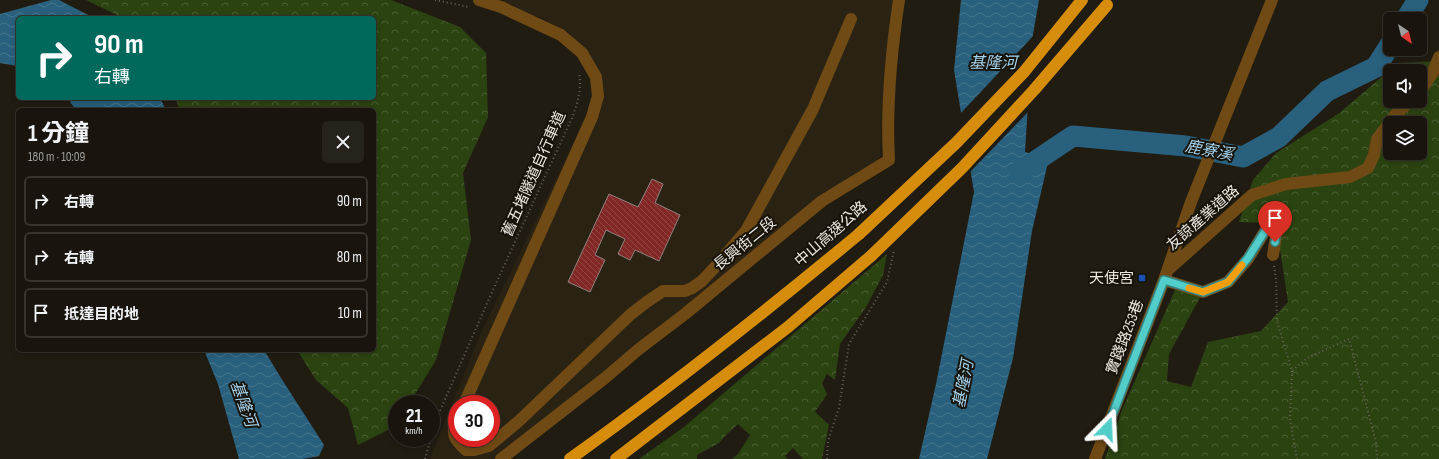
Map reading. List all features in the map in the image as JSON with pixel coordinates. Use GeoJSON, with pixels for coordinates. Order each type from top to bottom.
{"type":"FeatureCollection","features":[{"type":"Feature","properties":{"kind":"highway","name":"中山高速公路"},"geometry":{"type":"LineString","coordinates":[[570,459],[630,416],[771,306],[858,234],[956,143],[1024,72],[1082,0]]}},
{"type":"Feature","properties":{"kind":"highway"},"geometry":{"type":"LineString","coordinates":[[616,459],[788,327],[871,256],[962,168],[1034,90],[1109,2]]}},
{"type":"Feature","properties":{"kind":"street","name":"長興街二段"},"geometry":{"type":"LineString","coordinates":[[501,459],[685,314],[822,201],[889,160],[888,111],[894,35],[899,0]]}},
{"type":"Feature","properties":{"kind":"street","name":"實踐路253巷"},"geometry":{"type":"LineString","coordinates":[[1095,459],[1166,275],[1191,202],[1272,0]]}},
{"type":"Feature","properties":{"kind":"street"},"geometry":{"type":"LineString","coordinates":[[468,395],[592,117],[598,96],[596,77],[589,65],[582,54],[561,35],[501,6],[475,4]]}},
{"type":"Feature","properties":{"kind":"street"},"geometry":{"type":"LineString","coordinates":[[465,455],[474,450],[489,446],[519,421],[631,314],[652,298],[663,291],[685,291],[692,288],[702,281],[716,266],[746,231],[813,109],[851,19]]}},
{"type":"Feature","properties":{"kind":"street"},"geometry":{"type":"LineString","coordinates":[[1427,82],[1439,57]]}},
{"type":"Feature","properties":{"kind":"street","name":"友諒產業道路"},"geometry":{"type":"LineString","coordinates":[[1166,275],[1196,245],[1252,196],[1286,184],[1350,177],[1368,168],[1374,155],[1376,138],[1402,108]]}},
{"type":"Feature","properties":{"kind":"street"},"geometry":{"type":"LineString","coordinates":[[1166,275],[1203,292],[1228,282],[1248,258],[1265,231],[1273,223],[1277,230],[1273,255]]}},
{"type":"Feature","properties":{"kind":"street"},"geometry":{"type":"LineString","coordinates":[[1181,230],[1183,244],[1188,246],[1196,245]]}},
{"type":"Feature","properties":{"kind":"path"},"geometry":{"type":"LineString","coordinates":[[435,0],[475,4]]}},
{"type":"Feature","properties":{"kind":"path","name":"舊五堵隧道自行車道"},"geometry":{"type":"LineString","coordinates":[[440,411],[492,292],[572,118],[578,100],[580,82],[576,66]]}},
{"type":"Feature","properties":{"kind":"path"},"geometry":{"type":"LineString","coordinates":[[827,459],[828,441],[839,408],[849,344],[887,282],[895,249]]}},
{"type":"Feature","properties":{"kind":"path"},"geometry":{"type":"LineString","coordinates":[[1273,255],[1276,279],[1277,321],[1292,371],[1290,419],[1297,459]]}},
{"type":"Feature","properties":{"kind":"path"},"geometry":{"type":"LineString","coordinates":[[1292,371],[1307,358],[1349,339],[1376,442],[1377,459]]}},
{"type":"Feature","properties":{"kind":"path","name":"舊五堵隧道自行車道"},"geometry":{"type":"LineString","coordinates":[[425,459],[428,447]]}},
{"type":"Feature","properties":{"kind":"shaded area"},"geometry":{"type":"Polygon","coordinates":[[[505,0],[894,0],[884,83],[880,160],[508,459],[430,459],[435,447],[440,447],[440,434],[448,414],[448,447],[500,447],[500,395],[456,395],[480,335],[592,105],[592,79],[582,53],[570,33],[541,18],[501,7],[505,0]]]}},
{"type":"Feature","properties":{"kind":"green space"},"geometry":{"type":"Polygon","coordinates":[[[86,0],[391,0],[460,27],[486,53],[488,117],[463,173],[471,240],[436,360],[415,395],[388,395],[388,430],[358,445],[348,408],[316,380],[298,352],[376,352],[376,108],[179,108],[176,100],[376,100],[376,16],[119,16],[86,0]]]}},
{"type":"Feature","properties":{"kind":"green space"},"geometry":{"type":"Polygon","coordinates":[[[1439,61],[1439,459],[1105,459],[1122,410],[1175,290],[1203,292],[1169,354],[1167,381],[1191,387],[1208,342],[1261,331],[1288,302],[1277,230],[1273,223],[1239,222],[1253,180],[1276,153],[1338,114],[1383,76],[1383,108],[1427,108],[1427,64],[1397,64],[1439,61]]]}},
{"type":"Feature","properties":{"kind":"green space"},"geometry":{"type":"Polygon","coordinates":[[[887,254],[883,275],[866,307],[840,344],[835,380],[827,374],[822,383],[827,394],[815,412],[829,425],[822,459],[803,459],[793,448],[785,456],[788,459],[732,459],[738,454],[750,435],[738,424],[719,443],[697,455],[697,459],[639,459],[684,427],[887,254]]]}},
{"type":"Feature","properties":{"kind":"water"},"geometry":{"type":"Polygon","coordinates":[[[51,0],[59,0],[90,16],[16,16],[16,66],[0,63],[0,14],[51,0]]]}},
{"type":"Feature","properties":{"kind":"water","name":"基隆河"},"geometry":{"type":"Polygon","coordinates":[[[961,0],[1039,0],[1032,40],[1025,152],[1049,158],[1032,231],[1013,358],[987,459],[919,459],[936,384],[974,192],[954,70],[961,0]]]}},
{"type":"Feature","properties":{"kind":"water"},"geometry":{"type":"Polygon","coordinates":[[[88,100],[161,100],[165,108],[97,108],[88,100]]]}},
{"type":"Feature","properties":{"kind":"water","name":"基隆河"},"geometry":{"type":"Polygon","coordinates":[[[205,352],[265,352],[324,445],[319,456],[303,459],[239,459],[218,384],[205,352]]]}},
{"type":"Feature","properties":{"kind":"pier"},"geometry":{"type":"Polygon","coordinates":[[[1035,34],[1030,110],[969,173],[960,114],[1035,34]]]}},
{"type":"Feature","properties":{"kind":"building"},"geometry":{"type":"Polygon","coordinates":[[[652,179],[663,184],[655,203],[680,215],[659,261],[635,250],[630,260],[618,254],[625,239],[606,230],[595,255],[605,260],[590,292],[568,282],[609,194],[638,207],[652,179]]]}},
{"type":"Feature","properties":{"kind":"waterway","name":"鹿寮溪"},"geometry":{"type":"LineString","coordinates":[[1410,12],[1418,0]]}},
{"type":"Feature","properties":{"kind":"waterway","name":"鹿寮溪"},"geometry":{"type":"LineString","coordinates":[[1019,172],[1073,136],[1186,146],[1243,157],[1279,137],[1327,91],[1376,67],[1383,56]]}},
{"type":"Feature","properties":{"kind":"waterway","name":"基隆河"},"geometry":{"type":"LineString","coordinates":[[82,100],[92,108]]}},
{"type":"Feature","properties":{"kind":"slow traffic"},"geometry":{"type":"LineString","coordinates":[[1189,288],[1203,292],[1228,282],[1242,265]]}},
{"type":"Feature","properties":{"kind":"place","name":"天使宮"},"geometry":{"type":"Point","coordinates":[1142,278]}},
{"type":"Feature","properties":{"kind":"route"},"geometry":{"type":"LineString","coordinates":[[1107,429],[1164,280],[1203,292],[1228,282],[1248,258],[1265,231],[1273,223],[1277,230],[1275,242]]}}]}
